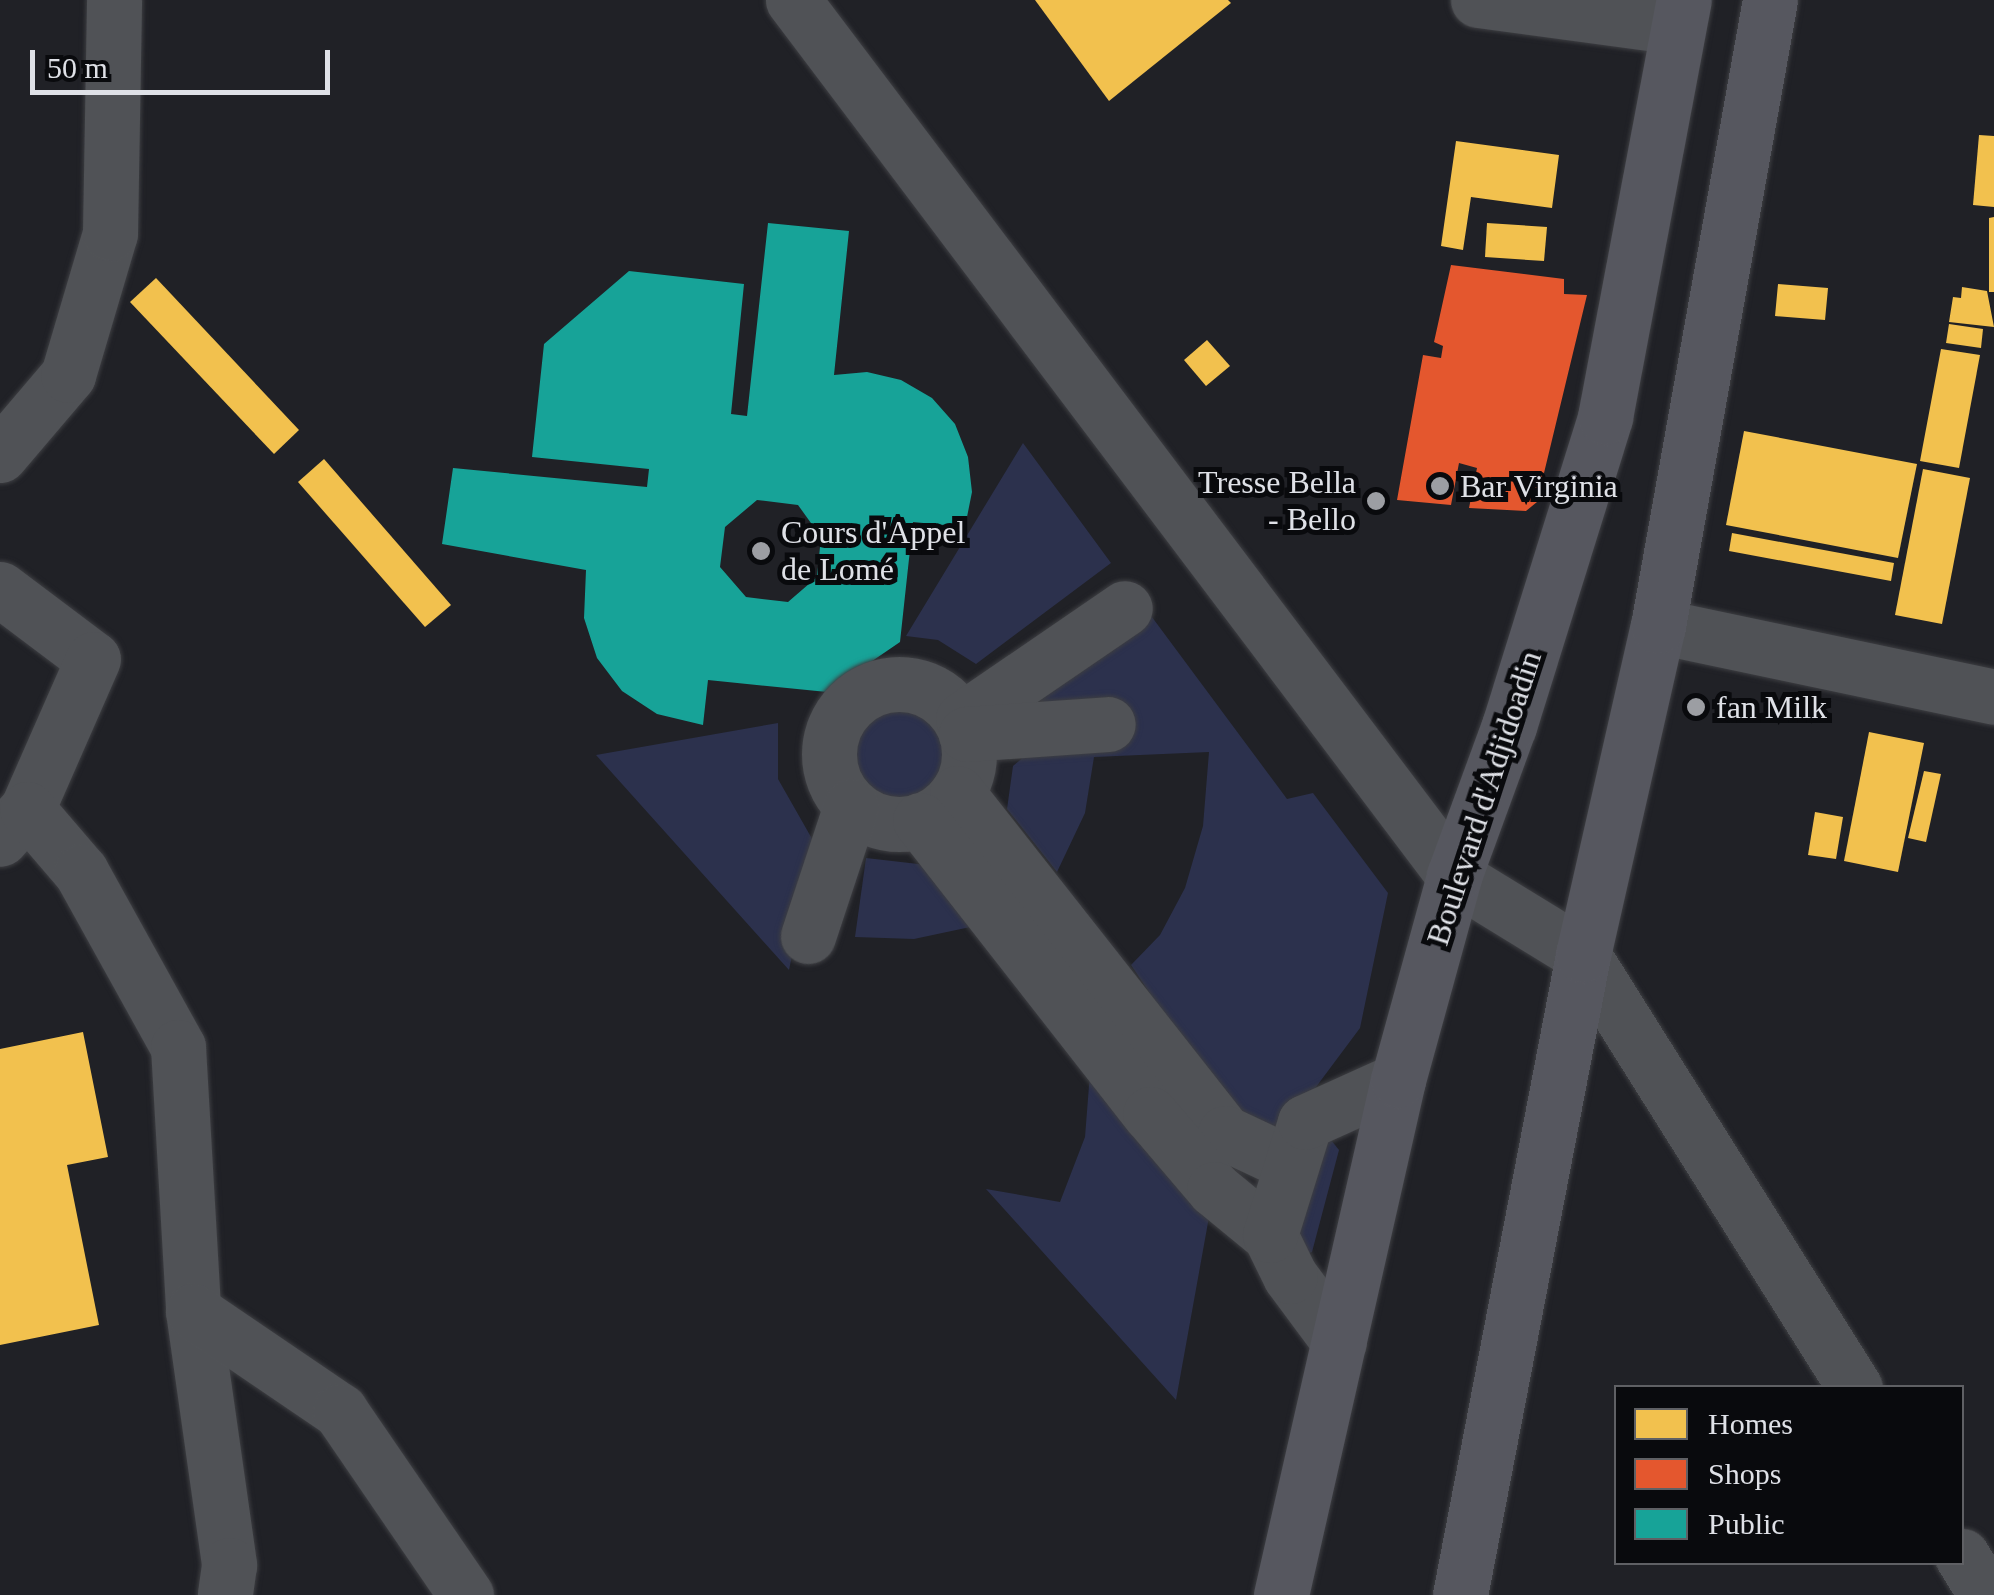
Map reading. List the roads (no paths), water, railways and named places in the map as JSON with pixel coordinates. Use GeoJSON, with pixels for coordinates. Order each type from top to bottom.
{"type":"FeatureCollection","features":[{"type":"Feature","properties":{"kind":"main road"},"geometry":{"type":"LineString","coordinates":[[1460,1595],[1583,955],[1658,626],[1770,0]]}},
{"type":"Feature","properties":{"kind":"main road","name":"Boulevard d'Adjidoadin"},"geometry":{"type":"LineString","coordinates":[[1281,1595],[1398,1080],[1454,876],[1509,726],[1605,417],[1680,13]]}},
{"type":"Feature","properties":{"kind":"street"},"geometry":{"type":"LineString","coordinates":[[0,456],[68,374],[110,233],[114,0]]}},
{"type":"Feature","properties":{"kind":"street"},"geometry":{"type":"LineString","coordinates":[[793,0],[1454,876],[1583,955],[1853,1385]]}},
{"type":"Feature","properties":{"kind":"street"},"geometry":{"type":"LineString","coordinates":[[1478,0],[1680,13]]}},
{"type":"Feature","properties":{"kind":"street"},"geometry":{"type":"LineString","coordinates":[[0,588],[93,659],[14,824],[80,872],[178,1048],[193,1311],[229,1565],[225,1595]]}},
{"type":"Feature","properties":{"kind":"street"},"geometry":{"type":"LineString","coordinates":[[965,727],[1126,608]]}},
{"type":"Feature","properties":{"kind":"street"},"geometry":{"type":"LineString","coordinates":[[1658,626],[1994,697]]}},
{"type":"Feature","properties":{"kind":"street"},"geometry":{"type":"LineString","coordinates":[[889,684],[910,684],[945,700],[965,727],[966,774],[948,805],[887,823],[851,806],[830,773],[828,752],[840,715],[853,700],[889,684]]}},
{"type":"Feature","properties":{"kind":"street"},"geometry":{"type":"LineString","coordinates":[[965,727],[1108,724]]}},
{"type":"Feature","properties":{"kind":"street"},"geometry":{"type":"LineString","coordinates":[[948,805],[1052,947],[1214,1189],[1270,1234],[1290,1276],[1339,1342]]}},
{"type":"Feature","properties":{"kind":"street"},"geometry":{"type":"LineString","coordinates":[[808,936],[851,806]]}},
{"type":"Feature","properties":{"kind":"street"},"geometry":{"type":"LineString","coordinates":[[1052,947],[1225,1133],[1288,1162]]}},
{"type":"Feature","properties":{"kind":"street"},"geometry":{"type":"LineString","coordinates":[[1270,1234],[1288,1162],[1305,1122],[1398,1080]]}},
{"type":"Feature","properties":{"kind":"street"},"geometry":{"type":"LineString","coordinates":[[193,1311],[340,1411],[466,1595]]}},
{"type":"Feature","properties":{"kind":"street"},"geometry":{"type":"LineString","coordinates":[[1964,1559],[1986,1595]]}},
{"type":"Feature","properties":{"kind":"place","name":"Bar Virginia"},"geometry":{"type":"Point","coordinates":[1440,486]}},
{"type":"Feature","properties":{"kind":"place","name":"Tresse Bella - Bello"},"geometry":{"type":"Point","coordinates":[1376,501]}},
{"type":"Feature","properties":{"kind":"place","name":"Cours d'Appel de Lomé"},"geometry":{"type":"Point","coordinates":[761,551]}},
{"type":"Feature","properties":{"kind":"place","name":"fan Milk"},"geometry":{"type":"Point","coordinates":[1696,707]}}]}
